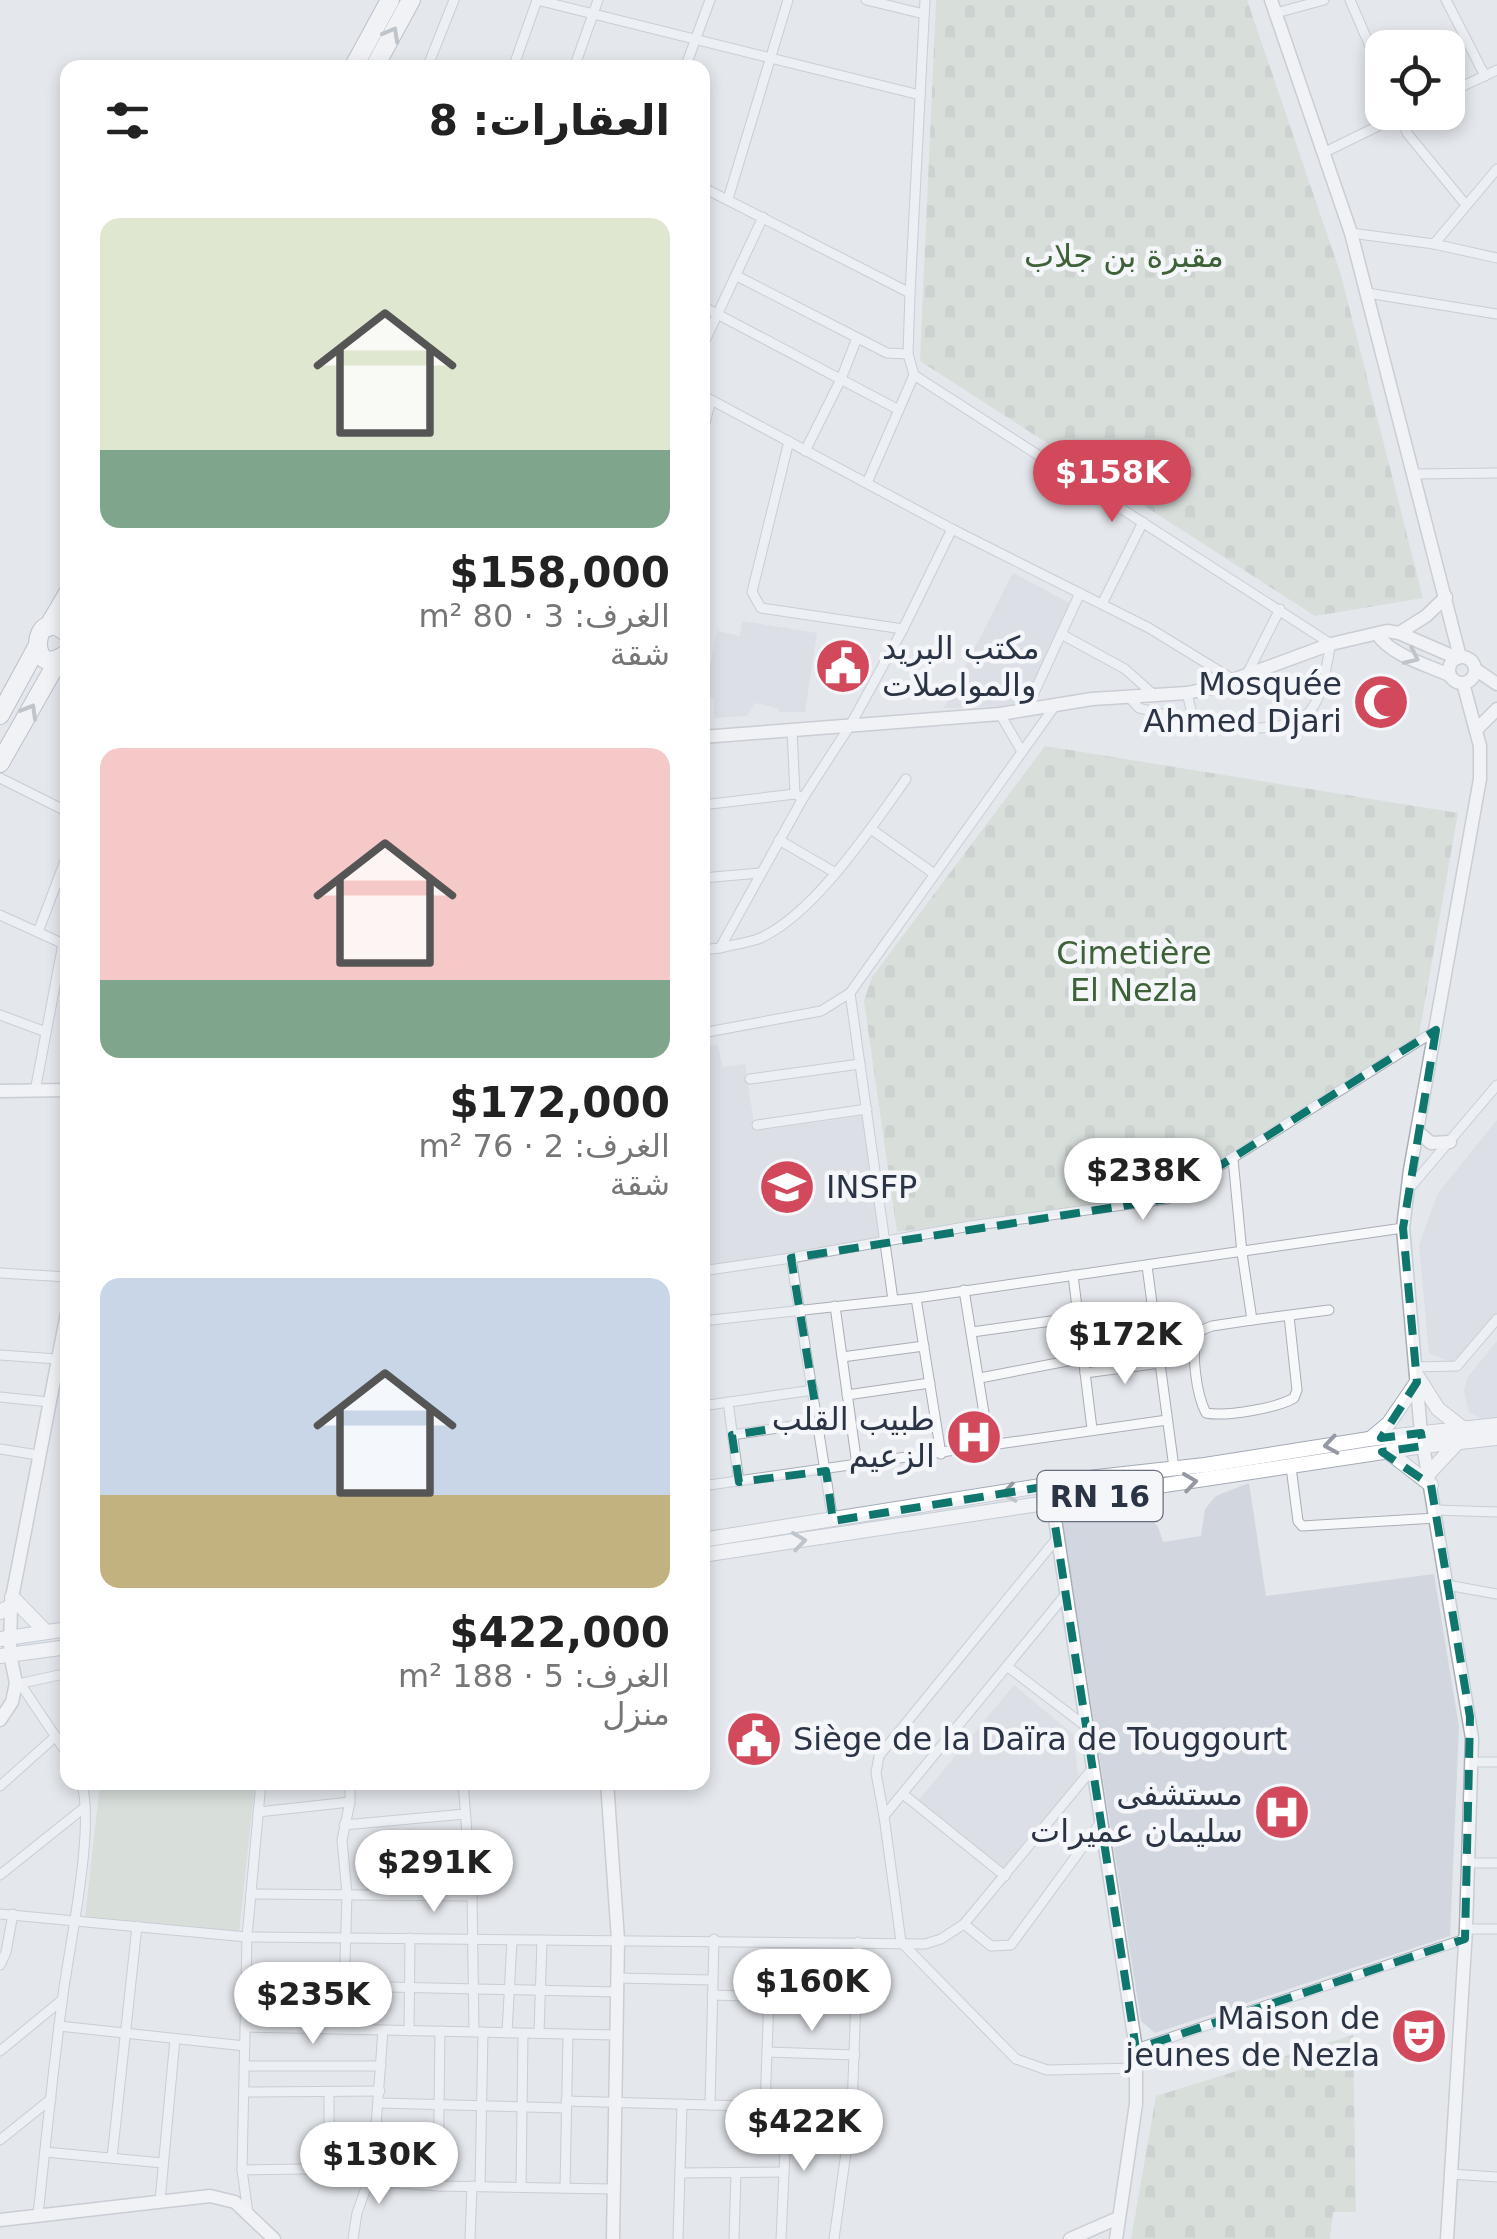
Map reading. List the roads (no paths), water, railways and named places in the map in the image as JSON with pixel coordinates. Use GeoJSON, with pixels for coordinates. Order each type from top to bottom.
{"type":"FeatureCollection","features":[{"type":"Feature","properties":{"kind":"highway"},"geometry":{"type":"LineString","coordinates":[[357,60],[390,0]]}},
{"type":"Feature","properties":{"kind":"highway"},"geometry":{"type":"LineString","coordinates":[[378,60],[411,0]]}},
{"type":"Feature","properties":{"kind":"highway"},"geometry":{"type":"LineString","coordinates":[[0,716],[37,647],[40,633],[60,607]]}},
{"type":"Feature","properties":{"kind":"highway"},"geometry":{"type":"LineString","coordinates":[[48,627],[60,628]]}},
{"type":"Feature","properties":{"kind":"highway"},"geometry":{"type":"LineString","coordinates":[[37,647],[48,659],[60,658]]}},
{"type":"Feature","properties":{"kind":"highway"},"geometry":{"type":"LineString","coordinates":[[0,763],[60,664]]}},
{"type":"Feature","properties":{"kind":"main road"},"geometry":{"type":"LineString","coordinates":[[1369,1439],[1389,1423],[1416,1375],[1461,1436],[1430,1479],[1386,1451]]}},
{"type":"Feature","properties":{"kind":"main road","name":"RN 16"},"geometry":{"type":"LineString","coordinates":[[1461,1436],[1497,1425]]}},
{"type":"Feature","properties":{"kind":"main road","name":"RN 16"},"geometry":{"type":"LineString","coordinates":[[710,1539],[1369,1439],[1497,1438]]}},
{"type":"Feature","properties":{"kind":"main road","name":"RN 16"},"geometry":{"type":"LineString","coordinates":[[710,1555],[1291,1467],[1386,1451],[1422,1440]]}},
{"type":"Feature","properties":{"kind":"main road"},"geometry":{"type":"LineString","coordinates":[[7,1604],[46,1632]]}},
{"type":"Feature","properties":{"kind":"main road"},"geometry":{"type":"LineString","coordinates":[[5,1638],[60,1630]]}},
{"type":"Feature","properties":{"kind":"main road"},"geometry":{"type":"LineString","coordinates":[[5,1655],[60,1648]]}},
{"type":"Feature","properties":{"kind":"street"},"geometry":{"type":"LineString","coordinates":[[430,60],[454,0]]}},
{"type":"Feature","properties":{"kind":"street"},"geometry":{"type":"LineString","coordinates":[[515,60],[537,0],[920,95]]}},
{"type":"Feature","properties":{"kind":"street"},"geometry":{"type":"LineString","coordinates":[[577,60],[598,0]]}},
{"type":"Feature","properties":{"kind":"street"},"geometry":{"type":"LineString","coordinates":[[688,60],[710,0]]}},
{"type":"Feature","properties":{"kind":"street"},"geometry":{"type":"LineString","coordinates":[[728,199],[788,0]]}},
{"type":"Feature","properties":{"kind":"street"},"geometry":{"type":"LineString","coordinates":[[866,0],[924,14]]}},
{"type":"Feature","properties":{"kind":"street"},"geometry":{"type":"LineString","coordinates":[[867,483],[914,376],[908,354],[926,0]]}},
{"type":"Feature","properties":{"kind":"street"},"geometry":{"type":"LineString","coordinates":[[1324,0],[1273,7],[1350,233],[1415,474],[1459,658]]}},
{"type":"Feature","properties":{"kind":"street"},"geometry":{"type":"LineString","coordinates":[[1350,0],[1365,35]]}},
{"type":"Feature","properties":{"kind":"street"},"geometry":{"type":"LineString","coordinates":[[1446,0],[1485,76]]}},
{"type":"Feature","properties":{"kind":"street"},"geometry":{"type":"LineString","coordinates":[[1465,86],[1497,70]]}},
{"type":"Feature","properties":{"kind":"street"},"geometry":{"type":"LineString","coordinates":[[1325,152],[1369,130]]}},
{"type":"Feature","properties":{"kind":"street"},"geometry":{"type":"LineString","coordinates":[[1407,130],[1466,204]]}},
{"type":"Feature","properties":{"kind":"street"},"geometry":{"type":"LineString","coordinates":[[1434,244],[1497,169]]}},
{"type":"Feature","properties":{"kind":"street"},"geometry":{"type":"LineString","coordinates":[[710,191],[910,293]]}},
{"type":"Feature","properties":{"kind":"street"},"geometry":{"type":"LineString","coordinates":[[710,331],[763,218]]}},
{"type":"Feature","properties":{"kind":"street"},"geometry":{"type":"LineString","coordinates":[[1350,233],[1434,244],[1497,258]]}},
{"type":"Feature","properties":{"kind":"street"},"geometry":{"type":"LineString","coordinates":[[737,276],[887,352],[908,354]]}},
{"type":"Feature","properties":{"kind":"street"},"geometry":{"type":"LineString","coordinates":[[1367,293],[1497,314]]}},
{"type":"Feature","properties":{"kind":"street"},"geometry":{"type":"LineString","coordinates":[[710,310],[899,410]]}},
{"type":"Feature","properties":{"kind":"street"},"geometry":{"type":"LineString","coordinates":[[806,450],[857,338]]}},
{"type":"Feature","properties":{"kind":"street"},"geometry":{"type":"LineString","coordinates":[[914,376],[1331,644]]}},
{"type":"Feature","properties":{"kind":"street"},"geometry":{"type":"LineString","coordinates":[[710,399],[1240,678]]}},
{"type":"Feature","properties":{"kind":"street"},"geometry":{"type":"LineString","coordinates":[[789,441],[752,592],[754,601],[761,608],[903,630]]}},
{"type":"Feature","properties":{"kind":"street"},"geometry":{"type":"LineString","coordinates":[[1415,474],[1497,473]]}},
{"type":"Feature","properties":{"kind":"street"},"geometry":{"type":"LineString","coordinates":[[1102,604],[1143,522]]}},
{"type":"Feature","properties":{"kind":"street"},"geometry":{"type":"LineString","coordinates":[[720,948],[799,796],[851,724],[952,529]]}},
{"type":"Feature","properties":{"kind":"street"},"geometry":{"type":"LineString","coordinates":[[1027,708],[1080,594]]}},
{"type":"Feature","properties":{"kind":"street"},"geometry":{"type":"LineString","coordinates":[[1399,632],[1426,616],[1446,597]]}},
{"type":"Feature","properties":{"kind":"street"},"geometry":{"type":"LineString","coordinates":[[1240,678],[1280,609]]}},
{"type":"Feature","properties":{"kind":"street"},"geometry":{"type":"LineString","coordinates":[[710,736],[1000,714],[1057,703],[1187,692],[1240,678],[1331,644],[1386,631],[1399,632],[1468,659],[1475,669],[1497,684]]}},
{"type":"Feature","properties":{"kind":"street"},"geometry":{"type":"LineString","coordinates":[[1061,634],[1125,668],[1152,694]]}},
{"type":"Feature","properties":{"kind":"street"},"geometry":{"type":"LineString","coordinates":[[1378,635],[1396,650],[1449,675],[1455,682],[1463,683],[1474,676],[1475,669]]}},
{"type":"Feature","properties":{"kind":"street"},"geometry":{"type":"LineString","coordinates":[[1128,696],[1140,708],[1194,722],[1239,729],[1274,726],[1302,717],[1316,701],[1331,644]]}},
{"type":"Feature","properties":{"kind":"street"},"geometry":{"type":"LineString","coordinates":[[1449,675],[1449,667],[1459,658]]}},
{"type":"Feature","properties":{"kind":"street"},"geometry":{"type":"LineString","coordinates":[[1446,2239],[1472,1762],[1470,1716],[1422,1440],[1404,1228],[1478,796],[1480,746],[1463,683]]}},
{"type":"Feature","properties":{"kind":"street"},"geometry":{"type":"LineString","coordinates":[[1187,692],[1194,722]]}},
{"type":"Feature","properties":{"kind":"street"},"geometry":{"type":"LineString","coordinates":[[710,1032],[809,1015],[834,1005],[850,993],[1057,703]]}},
{"type":"Feature","properties":{"kind":"street"},"geometry":{"type":"LineString","coordinates":[[1476,730],[1497,709]]}},
{"type":"Feature","properties":{"kind":"street"},"geometry":{"type":"LineString","coordinates":[[1000,714],[1021,750]]}},
{"type":"Feature","properties":{"kind":"street"},"geometry":{"type":"LineString","coordinates":[[792,730],[799,796]]}},
{"type":"Feature","properties":{"kind":"street"},"geometry":{"type":"LineString","coordinates":[[0,778],[60,808]]}},
{"type":"Feature","properties":{"kind":"street"},"geometry":{"type":"LineString","coordinates":[[710,949],[759,938],[806,906],[871,829],[906,779]]}},
{"type":"Feature","properties":{"kind":"street"},"geometry":{"type":"LineString","coordinates":[[710,804],[799,796]]}},
{"type":"Feature","properties":{"kind":"street"},"geometry":{"type":"LineString","coordinates":[[871,829],[934,873]]}},
{"type":"Feature","properties":{"kind":"street"},"geometry":{"type":"LineString","coordinates":[[779,840],[834,872]]}},
{"type":"Feature","properties":{"kind":"street"},"geometry":{"type":"LineString","coordinates":[[710,877],[760,873]]}},
{"type":"Feature","properties":{"kind":"street"},"geometry":{"type":"LineString","coordinates":[[38,932],[60,874]]}},
{"type":"Feature","properties":{"kind":"street"},"geometry":{"type":"LineString","coordinates":[[0,916],[60,943]]}},
{"type":"Feature","properties":{"kind":"street"},"geometry":{"type":"LineString","coordinates":[[35,1091],[60,968]]}},
{"type":"Feature","properties":{"kind":"street"},"geometry":{"type":"LineString","coordinates":[[850,993],[893,1300]]}},
{"type":"Feature","properties":{"kind":"street"},"geometry":{"type":"LineString","coordinates":[[0,1015],[46,1032]]}},
{"type":"Feature","properties":{"kind":"street"},"geometry":{"type":"LineString","coordinates":[[710,1270],[970,1226],[1157,1202],[1177,1195],[1436,1030]]}},
{"type":"Feature","properties":{"kind":"street"},"geometry":{"type":"LineString","coordinates":[[750,1079],[860,1064]]}},
{"type":"Feature","properties":{"kind":"street"},"geometry":{"type":"LineString","coordinates":[[1408,1190],[1497,1085]]}},
{"type":"Feature","properties":{"kind":"street"},"geometry":{"type":"LineString","coordinates":[[0,1091],[60,1090]]}},
{"type":"Feature","properties":{"kind":"street"},"geometry":{"type":"LineString","coordinates":[[757,1126],[867,1109]]}},
{"type":"Feature","properties":{"kind":"street"},"geometry":{"type":"LineString","coordinates":[[1418,1132],[1431,1143],[1450,1142]]}},
{"type":"Feature","properties":{"kind":"street"},"geometry":{"type":"LineString","coordinates":[[1233,1158],[1252,1320]]}},
{"type":"Feature","properties":{"kind":"street"},"geometry":{"type":"LineString","coordinates":[[710,1320],[916,1298],[1404,1228]]}},
{"type":"Feature","properties":{"kind":"street"},"geometry":{"type":"LineString","coordinates":[[791,1258],[833,1521]]}},
{"type":"Feature","properties":{"kind":"street"},"geometry":{"type":"LineString","coordinates":[[1147,1266],[1174,1468]]}},
{"type":"Feature","properties":{"kind":"street"},"geometry":{"type":"LineString","coordinates":[[0,1273],[60,1277]]}},
{"type":"Feature","properties":{"kind":"street"},"geometry":{"type":"LineString","coordinates":[[1073,1275],[1092,1429]]}},
{"type":"Feature","properties":{"kind":"street"},"geometry":{"type":"LineString","coordinates":[[964,1290],[990,1444]]}},
{"type":"Feature","properties":{"kind":"street"},"geometry":{"type":"LineString","coordinates":[[916,1298],[941,1454]]}},
{"type":"Feature","properties":{"kind":"street"},"geometry":{"type":"LineString","coordinates":[[835,1306],[858,1466]]}},
{"type":"Feature","properties":{"kind":"street"},"geometry":{"type":"LineString","coordinates":[[972,1332],[1152,1307]]}},
{"type":"Feature","properties":{"kind":"street"},"geometry":{"type":"LineString","coordinates":[[1290,1316],[1297,1390],[1294,1398],[1220,1415],[1206,1413],[1200,1399],[1194,1344],[1197,1332],[1212,1326],[1329,1310]]}},
{"type":"Feature","properties":{"kind":"street"},"geometry":{"type":"LineString","coordinates":[[1416,1375],[1457,1366],[1497,1320]]}},
{"type":"Feature","properties":{"kind":"street"},"geometry":{"type":"LineString","coordinates":[[60,1345],[7,1604],[5,1638],[5,1655],[18,1684],[60,1742]]}},
{"type":"Feature","properties":{"kind":"street"},"geometry":{"type":"LineString","coordinates":[[842,1357],[924,1346]]}},
{"type":"Feature","properties":{"kind":"street"},"geometry":{"type":"LineString","coordinates":[[0,1354],[57,1359]]}},
{"type":"Feature","properties":{"kind":"street"},"geometry":{"type":"LineString","coordinates":[[980,1378],[1083,1358]]}},
{"type":"Feature","properties":{"kind":"street"},"geometry":{"type":"LineString","coordinates":[[1086,1372],[1160,1363]]}},
{"type":"Feature","properties":{"kind":"street"},"geometry":{"type":"LineString","coordinates":[[847,1395],[930,1383]]}},
{"type":"Feature","properties":{"kind":"street"},"geometry":{"type":"LineString","coordinates":[[710,1405],[813,1390]]}},
{"type":"Feature","properties":{"kind":"street"},"geometry":{"type":"LineString","coordinates":[[0,1396],[49,1402]]}},
{"type":"Feature","properties":{"kind":"street"},"geometry":{"type":"LineString","coordinates":[[728,1402],[739,1482]]}},
{"type":"Feature","properties":{"kind":"street"},"geometry":{"type":"LineString","coordinates":[[710,1485],[1167,1420]]}},
{"type":"Feature","properties":{"kind":"street"},"geometry":{"type":"LineString","coordinates":[[732,1435],[818,1422]]}},
{"type":"Feature","properties":{"kind":"street"},"geometry":{"type":"LineString","coordinates":[[0,1449],[38,1455]]}},
{"type":"Feature","properties":{"kind":"street"},"geometry":{"type":"LineString","coordinates":[[1291,1467],[1298,1522],[1302,1526],[1497,1512]]}},
{"type":"Feature","properties":{"kind":"street"},"geometry":{"type":"LineString","coordinates":[[1050,1486],[1138,2068],[1116,2239]]}},
{"type":"Feature","properties":{"kind":"street"},"geometry":{"type":"LineString","coordinates":[[1058,1537],[878,1756],[876,1773],[902,1942],[1016,2059],[1047,2070],[1138,2068]]}},
{"type":"Feature","properties":{"kind":"street"},"geometry":{"type":"LineString","coordinates":[[1448,1585],[1496,1594],[1497,1580]]}},
{"type":"Feature","properties":{"kind":"street"},"geometry":{"type":"LineString","coordinates":[[884,1816],[1066,1594]]}},
{"type":"Feature","properties":{"kind":"street"},"geometry":{"type":"LineString","coordinates":[[1008,1667],[1088,1728]]}},
{"type":"Feature","properties":{"kind":"street"},"geometry":{"type":"LineString","coordinates":[[18,1684],[60,1675]]}},
{"type":"Feature","properties":{"kind":"street"},"geometry":{"type":"LineString","coordinates":[[0,1720],[18,1684]]}},
{"type":"Feature","properties":{"kind":"street"},"geometry":{"type":"LineString","coordinates":[[0,1786],[56,1736]]}},
{"type":"Feature","properties":{"kind":"street"},"geometry":{"type":"LineString","coordinates":[[1472,1762],[1497,1762]]}},
{"type":"Feature","properties":{"kind":"street"},"geometry":{"type":"LineString","coordinates":[[0,1914],[247,1936],[925,1944],[964,1924],[1093,1768]]}},
{"type":"Feature","properties":{"kind":"street"},"geometry":{"type":"LineString","coordinates":[[38,2215],[73,1920],[85,1806],[83,1790]]}},
{"type":"Feature","properties":{"kind":"street"},"geometry":{"type":"LineString","coordinates":[[248,2214],[242,2170],[247,1936],[261,1790]]}},
{"type":"Feature","properties":{"kind":"street"},"geometry":{"type":"LineString","coordinates":[[343,2029],[347,1894],[342,1840],[350,1790]]}},
{"type":"Feature","properties":{"kind":"street"},"geometry":{"type":"LineString","coordinates":[[464,1790],[481,2106],[470,2239]]}},
{"type":"Feature","properties":{"kind":"street"},"geometry":{"type":"LineString","coordinates":[[608,1790],[618,1940],[612,2239]]}},
{"type":"Feature","properties":{"kind":"street"},"geometry":{"type":"LineString","coordinates":[[903,1794],[1005,1876]]}},
{"type":"Feature","properties":{"kind":"street"},"geometry":{"type":"LineString","coordinates":[[258,1812],[350,1802]]}},
{"type":"Feature","properties":{"kind":"street"},"geometry":{"type":"LineString","coordinates":[[0,1875],[85,1806]]}},
{"type":"Feature","properties":{"kind":"street"},"geometry":{"type":"LineString","coordinates":[[344,1825],[465,1814]]}},
{"type":"Feature","properties":{"kind":"street"},"geometry":{"type":"LineString","coordinates":[[964,1924],[991,1946],[1011,1945],[1101,1822]]}},
{"type":"Feature","properties":{"kind":"street"},"geometry":{"type":"LineString","coordinates":[[1468,1863],[1497,1864]]}},
{"type":"Feature","properties":{"kind":"street"},"geometry":{"type":"LineString","coordinates":[[251,1894],[472,1896]]}},
{"type":"Feature","properties":{"kind":"street"},"geometry":{"type":"LineString","coordinates":[[0,1966],[12,1914]]}},
{"type":"Feature","properties":{"kind":"street"},"geometry":{"type":"LineString","coordinates":[[112,2158],[138,1926]]}},
{"type":"Feature","properties":{"kind":"street"},"geometry":{"type":"LineString","coordinates":[[1136,2049],[1465,1934],[1497,1929]]}},
{"type":"Feature","properties":{"kind":"street"},"geometry":{"type":"LineString","coordinates":[[410,1938],[410,2031]]}},
{"type":"Feature","properties":{"kind":"street"},"geometry":{"type":"LineString","coordinates":[[710,2105],[714,1939]]}},
{"type":"Feature","properties":{"kind":"street"},"geometry":{"type":"LineString","coordinates":[[508,2033],[512,1940]]}},
{"type":"Feature","properties":{"kind":"street"},"geometry":{"type":"LineString","coordinates":[[539,2033],[542,1940]]}},
{"type":"Feature","properties":{"kind":"street"},"geometry":{"type":"LineString","coordinates":[[834,2239],[852,2109],[858,1942]]}},
{"type":"Feature","properties":{"kind":"street"},"geometry":{"type":"LineString","coordinates":[[344,1986],[540,1990],[712,1980]]}},
{"type":"Feature","properties":{"kind":"street"},"geometry":{"type":"LineString","coordinates":[[712,1995],[856,1999]]}},
{"type":"Feature","properties":{"kind":"street"},"geometry":{"type":"LineString","coordinates":[[765,2106],[770,1998]]}},
{"type":"Feature","properties":{"kind":"street"},"geometry":{"type":"LineString","coordinates":[[0,2050],[62,2000]]}},
{"type":"Feature","properties":{"kind":"street"},"geometry":{"type":"LineString","coordinates":[[59,2026],[245,2046]]}},
{"type":"Feature","properties":{"kind":"street"},"geometry":{"type":"LineString","coordinates":[[246,2027],[614,2036]]}},
{"type":"Feature","properties":{"kind":"street"},"geometry":{"type":"LineString","coordinates":[[353,2239],[357,2213],[374,2168],[383,2030]]}},
{"type":"Feature","properties":{"kind":"street"},"geometry":{"type":"LineString","coordinates":[[438,2186],[440,2031]]}},
{"type":"Feature","properties":{"kind":"street"},"geometry":{"type":"LineString","coordinates":[[521,2187],[523,2034]]}},
{"type":"Feature","properties":{"kind":"street"},"geometry":{"type":"LineString","coordinates":[[565,2188],[568,2034]]}},
{"type":"Feature","properties":{"kind":"street"},"geometry":{"type":"LineString","coordinates":[[160,2201],[175,2038]]}},
{"type":"Feature","properties":{"kind":"street"},"geometry":{"type":"LineString","coordinates":[[767,2052],[854,2056]]}},
{"type":"Feature","properties":{"kind":"street"},"geometry":{"type":"LineString","coordinates":[[244,2066],[381,2066]]}},
{"type":"Feature","properties":{"kind":"street"},"geometry":{"type":"LineString","coordinates":[[244,2092],[380,2090]]}},
{"type":"Feature","properties":{"kind":"street"},"geometry":{"type":"LineString","coordinates":[[329,2168],[330,2092]]}},
{"type":"Feature","properties":{"kind":"street"},"geometry":{"type":"LineString","coordinates":[[0,2140],[51,2099]]}},
{"type":"Feature","properties":{"kind":"street"},"geometry":{"type":"LineString","coordinates":[[380,2102],[852,2109]]}},
{"type":"Feature","properties":{"kind":"street"},"geometry":{"type":"LineString","coordinates":[[678,2239],[682,2104]]}},
{"type":"Feature","properties":{"kind":"street"},"geometry":{"type":"LineString","coordinates":[[781,2239],[788,2107]]}},
{"type":"Feature","properties":{"kind":"street"},"geometry":{"type":"LineString","coordinates":[[45,2152],[164,2163]]}},
{"type":"Feature","properties":{"kind":"street"},"geometry":{"type":"LineString","coordinates":[[242,2170],[374,2168]]}},
{"type":"Feature","properties":{"kind":"street"},"geometry":{"type":"LineString","coordinates":[[680,2173],[784,2172]]}},
{"type":"Feature","properties":{"kind":"street"},"geometry":{"type":"LineString","coordinates":[[734,2239],[736,2173]]}},
{"type":"Feature","properties":{"kind":"street"},"geometry":{"type":"LineString","coordinates":[[1449,2174],[1497,2178]]}},
{"type":"Feature","properties":{"kind":"street"},"geometry":{"type":"LineString","coordinates":[[369,2181],[438,2186],[612,2188]]}},
{"type":"Feature","properties":{"kind":"street"},"geometry":{"type":"LineString","coordinates":[[0,2220],[225,2197],[274,2239]]}},
{"type":"Feature","properties":{"kind":"street"},"geometry":{"type":"LineString","coordinates":[[1070,2239],[1118,2218]]}},
{"type":"Feature","properties":{"kind":"place","name":"مكتب البريد والمواصلات"},"geometry":{"type":"Point","coordinates":[843,666]}},
{"type":"Feature","properties":{"kind":"place","name":"Mosquée Ahmed Djari"},"geometry":{"type":"Point","coordinates":[1381,702]}},
{"type":"Feature","properties":{"kind":"place","name":"INSFP"},"geometry":{"type":"Point","coordinates":[787,1187]}},
{"type":"Feature","properties":{"kind":"place","name":"طبيب القلب الزعيم"},"geometry":{"type":"Point","coordinates":[974,1437]}},
{"type":"Feature","properties":{"kind":"place","name":"Siège de la Daïra de Touggourt"},"geometry":{"type":"Point","coordinates":[754,1739]}},
{"type":"Feature","properties":{"kind":"place","name":"مستشفى سليمان عميرات"},"geometry":{"type":"Point","coordinates":[1282,1812]}},
{"type":"Feature","properties":{"kind":"place","name":"Maison de jeunes de Nezla"},"geometry":{"type":"Point","coordinates":[1419,2036]}},
{"type":"Feature","properties":{"kind":"park label","name":"مقبرة بن جلاب"},"geometry":{"type":"Point","coordinates":[1124,256]}},
{"type":"Feature","properties":{"kind":"park label","name":"Cimetière El Nezla"},"geometry":{"type":"Point","coordinates":[1134,972]}}]}
